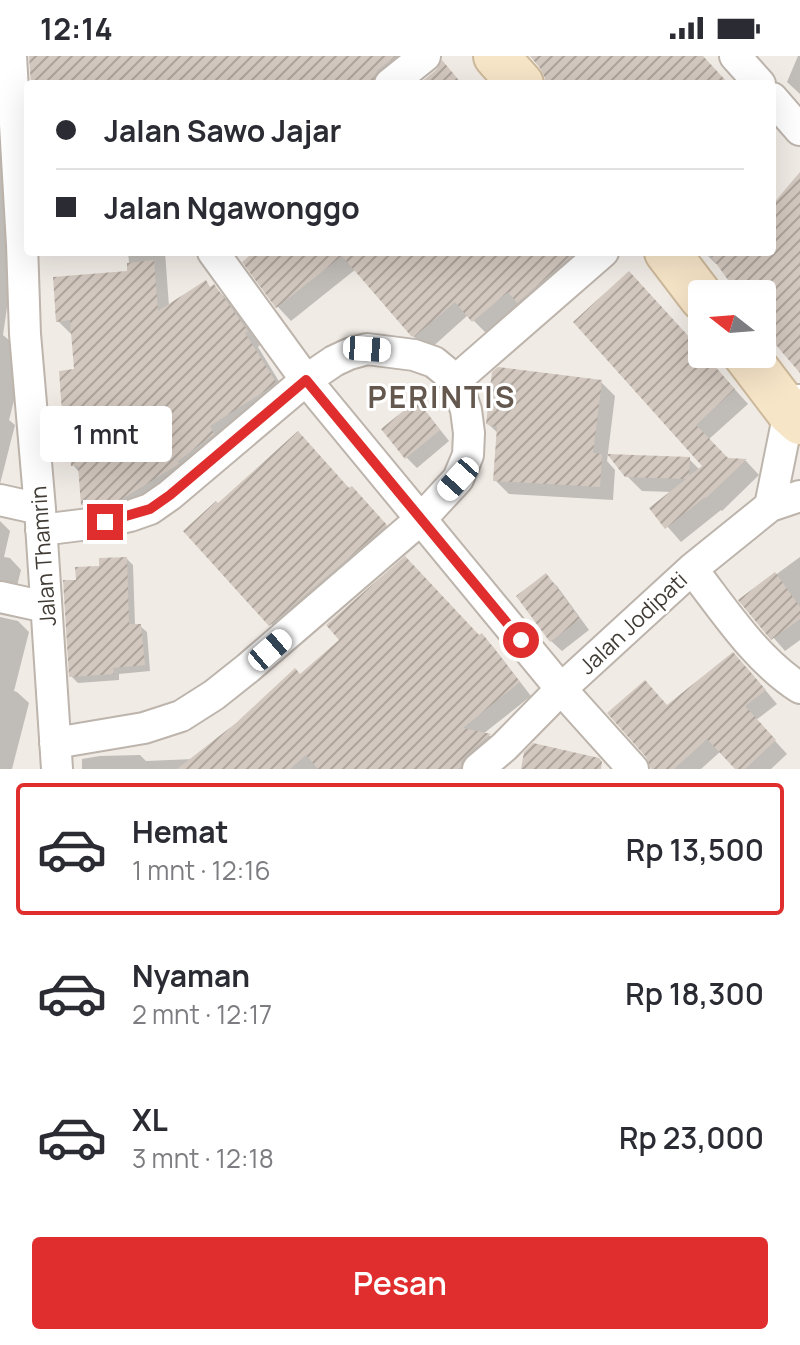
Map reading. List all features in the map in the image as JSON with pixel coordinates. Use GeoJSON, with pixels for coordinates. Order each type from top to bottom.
{"type":"FeatureCollection","features":[{"type":"Feature","properties":{"kind":"street","name":"Jalan Thamrin"},"geometry":{"type":"LineString","coordinates":[[11,56],[7,134],[24,238]]}},
{"type":"Feature","properties":{"kind":"street"},"geometry":{"type":"LineString","coordinates":[[395,80],[425,56]]}},
{"type":"Feature","properties":{"kind":"street"},"geometry":{"type":"LineString","coordinates":[[496,56],[517,80]]}},
{"type":"Feature","properties":{"kind":"street"},"geometry":{"type":"LineString","coordinates":[[735,56],[764,80]]}},
{"type":"Feature","properties":{"kind":"street"},"geometry":{"type":"LineString","coordinates":[[776,97],[800,130]]}},
{"type":"Feature","properties":{"kind":"street","name":"Jalan Thamrin"},"geometry":{"type":"LineString","coordinates":[[24,251],[13,331],[41,520],[56,756]]}},
{"type":"Feature","properties":{"kind":"street"},"geometry":{"type":"LineString","coordinates":[[216,256],[306,380],[561,689],[633,769]]}},
{"type":"Feature","properties":{"kind":"street"},"geometry":{"type":"LineString","coordinates":[[456,380],[598,256]]}},
{"type":"Feature","properties":{"kind":"street"},"geometry":{"type":"LineString","coordinates":[[670,256],[688,280]]}},
{"type":"Feature","properties":{"kind":"street"},"geometry":{"type":"LineString","coordinates":[[0,500],[41,520],[105,522],[150,509],[306,380],[334,361],[367,349],[414,355],[434,362],[456,380],[466,410],[468,455],[458,479],[421,519],[248,668],[181,716],[56,756]]}},
{"type":"Feature","properties":{"kind":"street"},"geometry":{"type":"LineString","coordinates":[[758,368],[796,411],[770,506]]}},
{"type":"Feature","properties":{"kind":"street","name":"Jalan Jodipati"},"geometry":{"type":"LineString","coordinates":[[478,769],[692,569],[770,506],[800,496]]}},
{"type":"Feature","properties":{"kind":"street"},"geometry":{"type":"LineString","coordinates":[[692,569],[758,652],[782,676],[800,688]]}},
{"type":"Feature","properties":{"kind":"street"},"geometry":{"type":"LineString","coordinates":[[0,597],[46,607]]}},
{"type":"Feature","properties":{"kind":"building"},"geometry":{"type":"Polygon","coordinates":[[[29,56],[396,56],[378,70],[373,80],[31,80],[29,56]]]}},
{"type":"Feature","properties":{"kind":"building"},"geometry":{"type":"Polygon","coordinates":[[[530,56],[703,56],[725,80],[545,80],[530,56]]]}},
{"type":"Feature","properties":{"kind":"building"},"geometry":{"type":"Polygon","coordinates":[[[442,60],[459,80],[424,80],[442,60]]]}},
{"type":"Feature","properties":{"kind":"building"},"geometry":{"type":"Polygon","coordinates":[[[800,172],[800,373],[776,345],[776,280],[728,280],[711,256],[776,256],[776,200],[800,172]]]}},
{"type":"Feature","properties":{"kind":"building"},"geometry":{"type":"Polygon","coordinates":[[[249,256],[342,256],[276,308],[242,262],[249,256]]]}},
{"type":"Feature","properties":{"kind":"building"},"geometry":{"type":"Polygon","coordinates":[[[342,256],[571,256],[517,303],[508,292],[472,322],[455,302],[414,337],[342,256]]]}},
{"type":"Feature","properties":{"kind":"building"},"geometry":{"type":"Polygon","coordinates":[[[154,260],[158,311],[206,280],[210,287],[214,284],[248,331],[245,333],[276,382],[210,426],[214,434],[178,461],[179,464],[122,499],[81,505],[78,466],[71,466],[66,412],[62,412],[59,371],[74,369],[70,320],[56,322],[53,277],[127,271],[127,263],[154,260]]]}},
{"type":"Feature","properties":{"kind":"building"},"geometry":{"type":"Polygon","coordinates":[[[629,271],[688,336],[688,368],[716,368],[735,389],[696,425],[728,458],[747,459],[706,498],[665,529],[649,508],[686,479],[625,477],[607,454],[690,457],[689,476],[702,466],[573,322],[629,271]]]}},
{"type":"Feature","properties":{"kind":"building"},"geometry":{"type":"Polygon","coordinates":[[[498,367],[602,380],[593,453],[602,454],[600,487],[493,481],[497,427],[486,424],[492,372],[498,367]]]}},
{"type":"Feature","properties":{"kind":"building"},"geometry":{"type":"Polygon","coordinates":[[[417,400],[440,430],[405,459],[381,429],[417,400]]]}},
{"type":"Feature","properties":{"kind":"building"},"geometry":{"type":"Polygon","coordinates":[[[298,431],[387,525],[269,626],[183,531],[298,431]]]}},
{"type":"Feature","properties":{"kind":"building"},"geometry":{"type":"Polygon","coordinates":[[[405,556],[479,635],[482,633],[520,682],[463,728],[491,734],[466,755],[461,767],[318,769],[306,755],[290,769],[177,769],[236,723],[295,668],[300,674],[339,640],[326,625],[405,556]]]}},
{"type":"Feature","properties":{"kind":"building"},"geometry":{"type":"Polygon","coordinates":[[[127,557],[129,624],[141,624],[145,665],[113,668],[114,674],[69,677],[63,580],[76,580],[75,567],[99,566],[99,558],[127,557]]]}},
{"type":"Feature","properties":{"kind":"building"},"geometry":{"type":"Polygon","coordinates":[[[775,572],[800,607],[800,619],[771,640],[738,600],[775,572]]]}},
{"type":"Feature","properties":{"kind":"building"},"geometry":{"type":"Polygon","coordinates":[[[546,573],[580,619],[550,642],[516,596],[546,573]]]}},
{"type":"Feature","properties":{"kind":"building"},"geometry":{"type":"Polygon","coordinates":[[[733,652],[766,690],[745,706],[776,740],[745,769],[735,769],[707,739],[674,769],[651,769],[646,757],[607,713],[645,680],[667,705],[733,652]]]}},
{"type":"Feature","properties":{"kind":"building"},"geometry":{"type":"Polygon","coordinates":[[[533,743],[599,758],[601,769],[521,769],[524,752],[533,743]]]}},
{"type":"Feature","properties":{"kind":"district","name":"PERINTIS"},"geometry":{"type":"Point","coordinates":[442,398]}},
{"type":"Feature","properties":{"kind":"route"},"geometry":{"type":"LineString","coordinates":[[105,522],[150,509],[170,495],[306,380],[521,640]]}}]}
